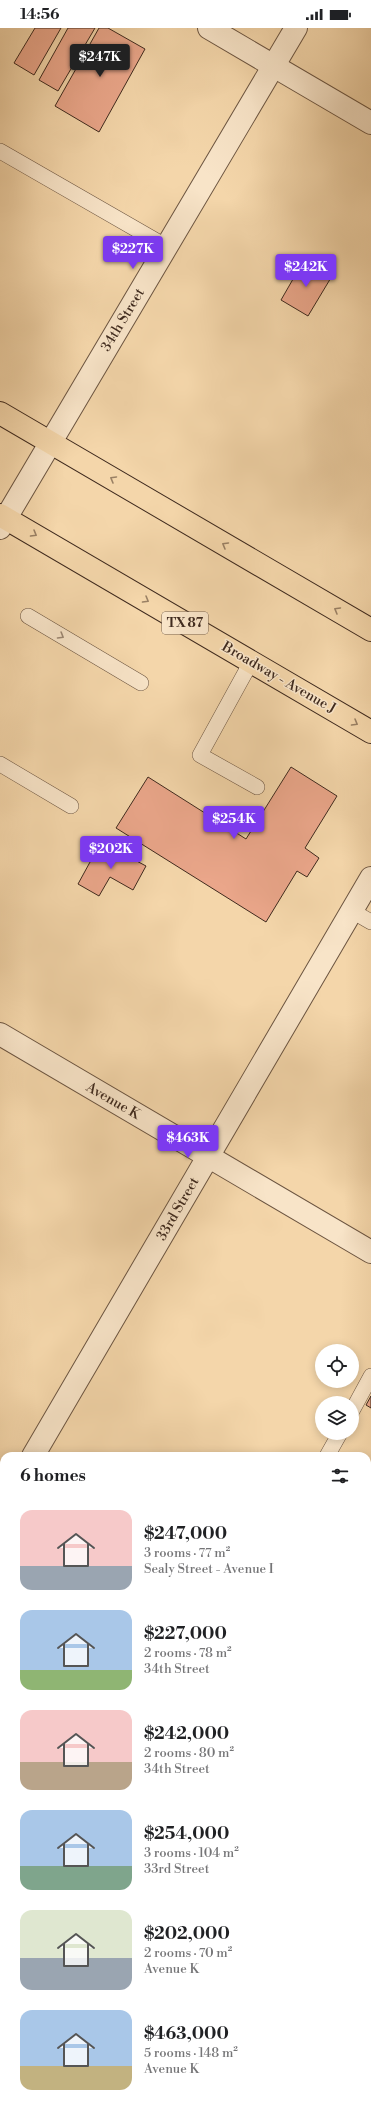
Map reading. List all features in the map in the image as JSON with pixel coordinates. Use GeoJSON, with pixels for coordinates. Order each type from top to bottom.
{"type":"FeatureCollection","features":[{"type":"Feature","properties":{"kind":"main road"},"geometry":{"type":"LineString","coordinates":[[0,413],[371,630]]}},
{"type":"Feature","properties":{"kind":"main road","name":"Broadway - Avenue J"},"geometry":{"type":"LineString","coordinates":[[2,520],[371,732]]}},
{"type":"Feature","properties":{"kind":"street"},"geometry":{"type":"LineString","coordinates":[[209,28],[371,123]]}},
{"type":"Feature","properties":{"kind":"street","name":"34th Street"},"geometry":{"type":"LineString","coordinates":[[2,520],[167,247],[296,28]]}},
{"type":"Feature","properties":{"kind":"street","name":"33rd Street"},"geometry":{"type":"LineString","coordinates":[[36,1452],[371,878]]}},
{"type":"Feature","properties":{"kind":"street","name":"Avenue K"},"geometry":{"type":"LineString","coordinates":[[0,1034],[371,1252]]}},
{"type":"Feature","properties":{"kind":"lane"},"geometry":{"type":"LineString","coordinates":[[0,151],[167,247]]}},
{"type":"Feature","properties":{"kind":"lane"},"geometry":{"type":"LineString","coordinates":[[28,616],[141,683]]}},
{"type":"Feature","properties":{"kind":"lane"},"geometry":{"type":"LineString","coordinates":[[251,662],[200,755],[258,787]]}},
{"type":"Feature","properties":{"kind":"lane"},"geometry":{"type":"LineString","coordinates":[[0,764],[71,806]]}},
{"type":"Feature","properties":{"kind":"lane"},"geometry":{"type":"LineString","coordinates":[[352,911],[371,922]]}},
{"type":"Feature","properties":{"kind":"lane"},"geometry":{"type":"LineString","coordinates":[[359,1398],[371,1376]]}},
{"type":"Feature","properties":{"kind":"lane"},"geometry":{"type":"LineString","coordinates":[[329,1452],[336,1440]]}},
{"type":"Feature","properties":{"kind":"building"},"geometry":{"type":"Polygon","coordinates":[[[35,28],[61,28],[34,75],[14,63],[35,28]]]}},
{"type":"Feature","properties":{"kind":"building"},"geometry":{"type":"Polygon","coordinates":[[[68,28],[95,28],[58,91],[39,80],[68,28]]]}},
{"type":"Feature","properties":{"kind":"building"},"geometry":{"type":"Polygon","coordinates":[[[99,28],[108,28],[145,49],[99,132],[55,106],[99,28]]]}},
{"type":"Feature","properties":{"kind":"building"},"geometry":{"type":"Polygon","coordinates":[[[304,260],[332,276],[308,316],[281,300],[304,260]]]}},
{"type":"Feature","properties":{"kind":"building"},"geometry":{"type":"Polygon","coordinates":[[[291,767],[337,796],[305,848],[319,858],[307,877],[297,871],[266,922],[116,828],[148,777],[246,839],[291,767]]]}},
{"type":"Feature","properties":{"kind":"building"},"geometry":{"type":"Polygon","coordinates":[[[101,842],[146,866],[133,890],[110,877],[99,896],[78,884],[101,842]]]}},
{"type":"Feature","properties":{"kind":"building"},"geometry":{"type":"Polygon","coordinates":[[[371,1396],[371,1408],[366,1405],[371,1396]]]}}]}
